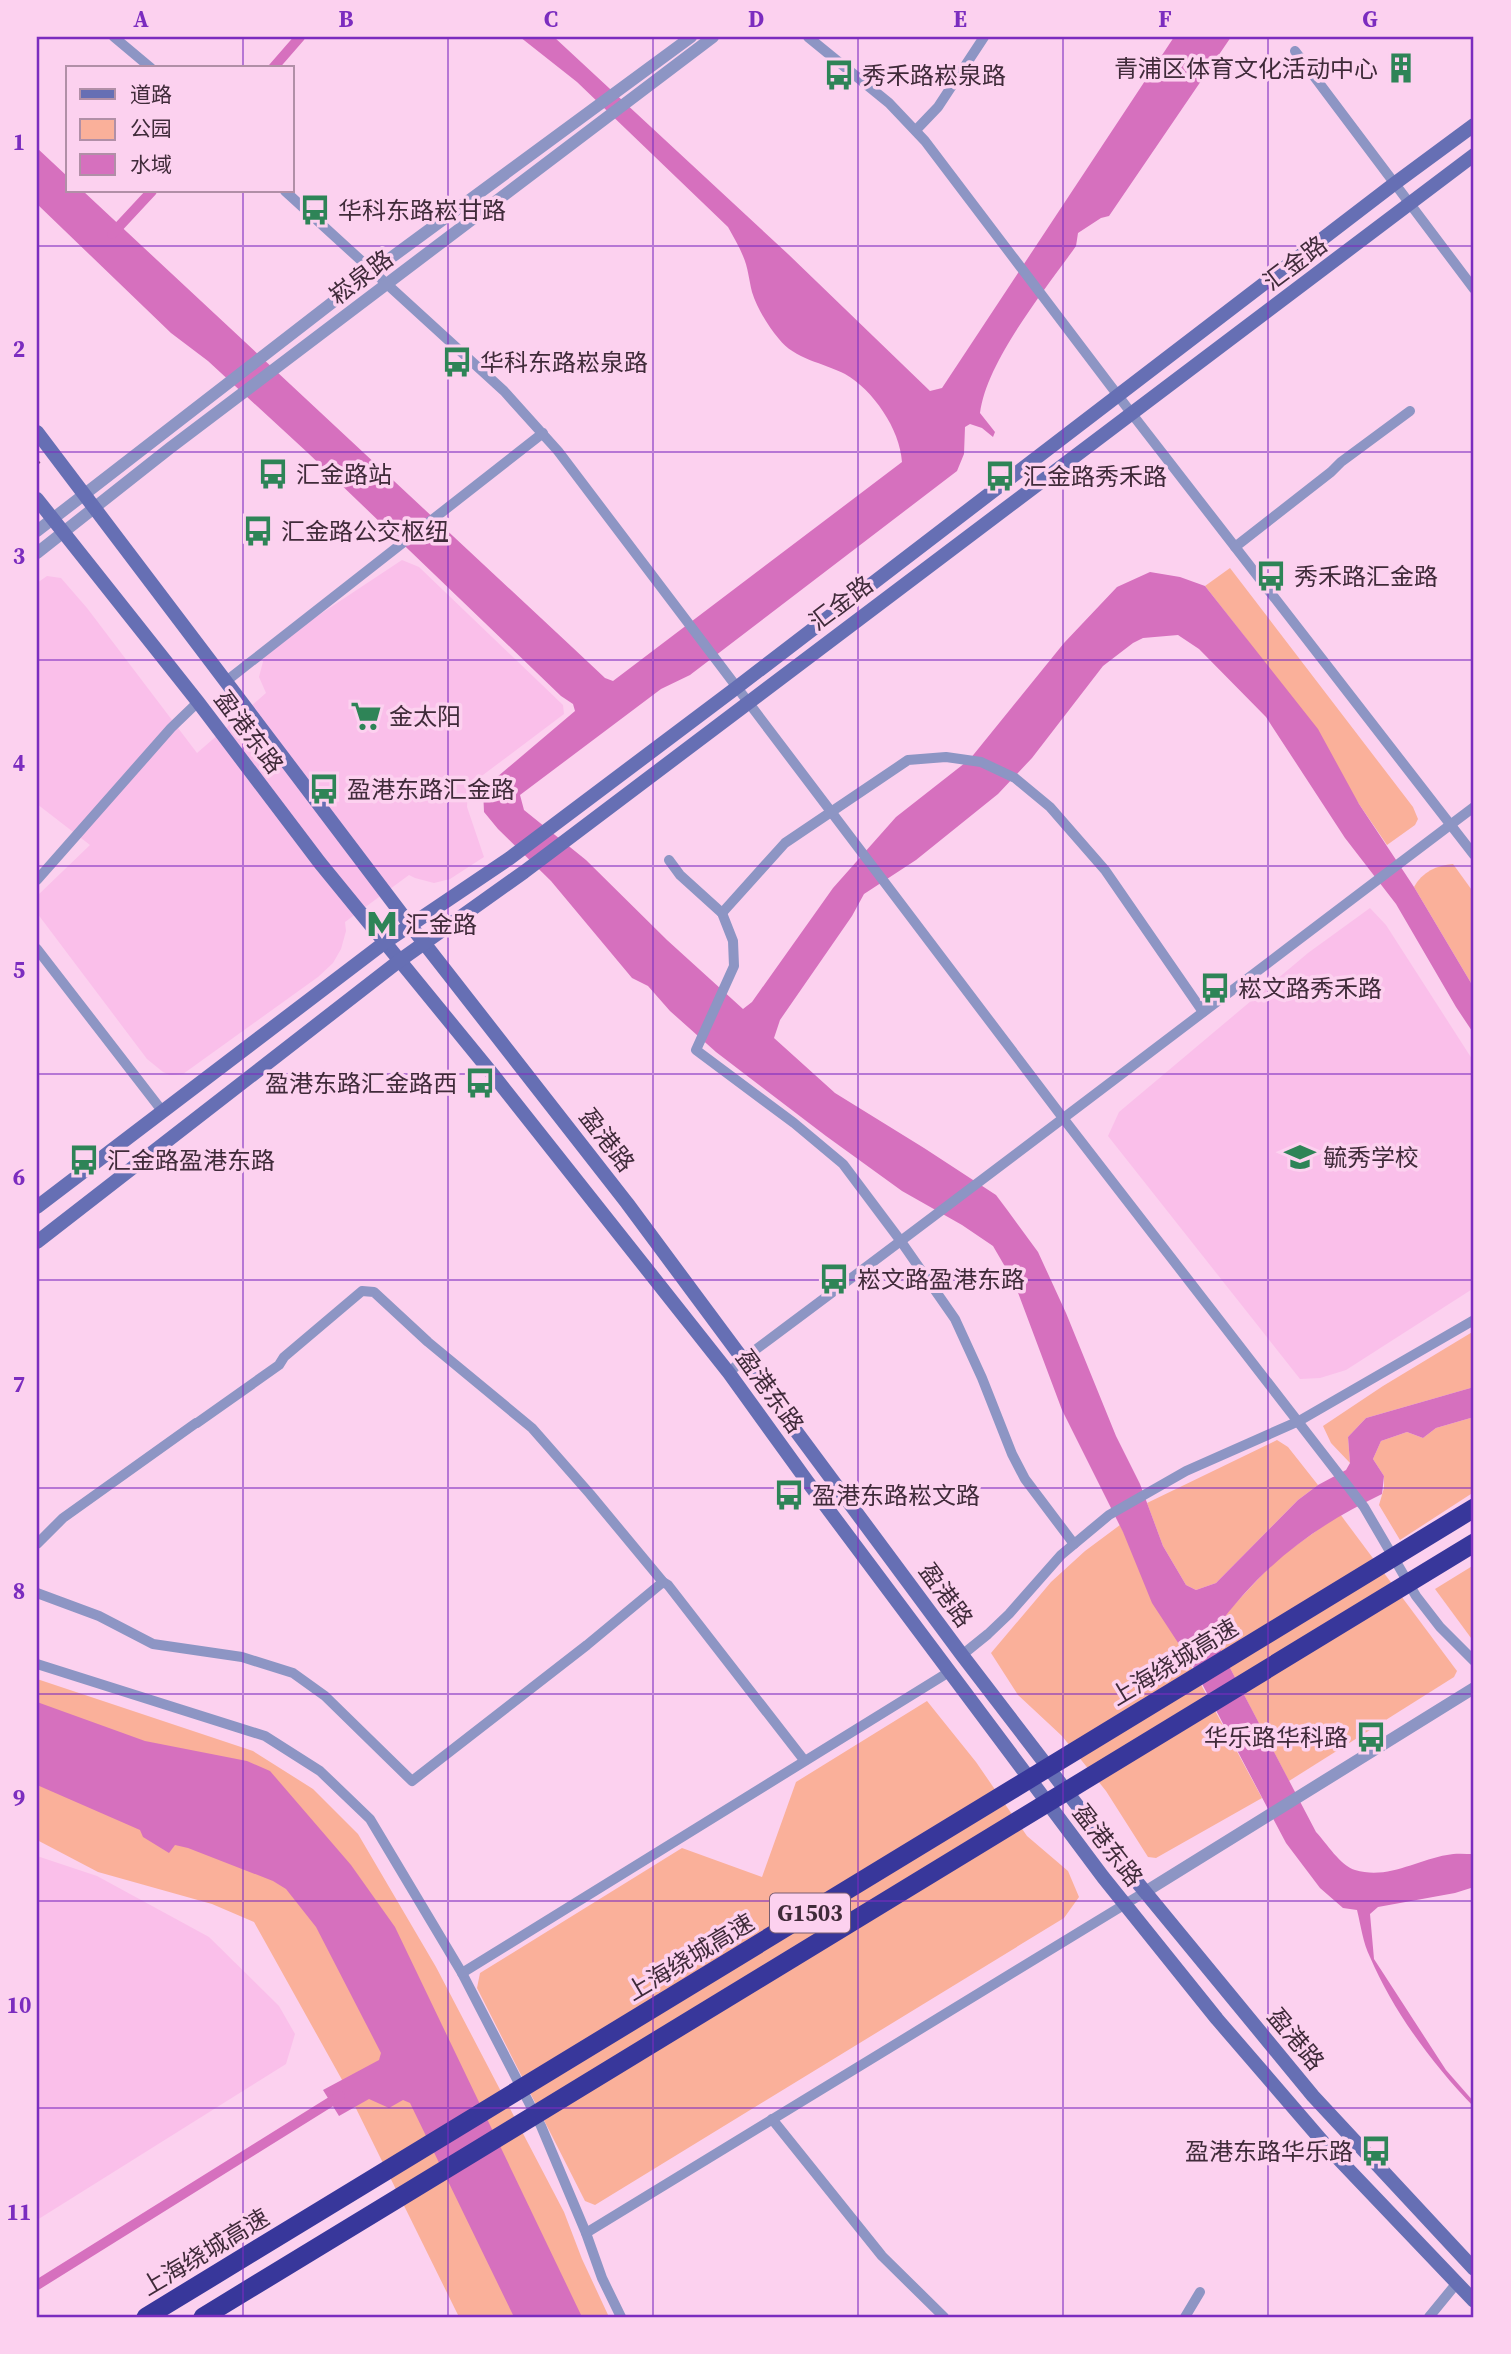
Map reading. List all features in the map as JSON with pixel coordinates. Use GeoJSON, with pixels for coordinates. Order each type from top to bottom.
{"type":"FeatureCollection","features":[{"type":"Feature","properties":{"kind":"highway","name":"上海绕城高速"},"geometry":{"type":"LineString","coordinates":[[146,2317],[1474,1508]]}},
{"type":"Feature","properties":{"kind":"highway","name":"G1503"},"geometry":{"type":"LineString","coordinates":[[204,2317],[1474,1543]]}},
{"type":"Feature","properties":{"kind":"main road","name":"汇金路"},"geometry":{"type":"LineString","coordinates":[[37,1207],[384,943],[510,858],[736,688],[1474,125]]}},
{"type":"Feature","properties":{"kind":"main road","name":"汇金路"},"geometry":{"type":"LineString","coordinates":[[37,1242],[399,961],[524,872],[1474,155]]}},
{"type":"Feature","properties":{"kind":"main road","name":"盈港东路"},"geometry":{"type":"LineString","coordinates":[[37,432],[411,925]]}},
{"type":"Feature","properties":{"kind":"main road","name":"盈港东路"},"geometry":{"type":"LineString","coordinates":[[37,499],[198,702],[320,863],[494,1076],[729,1373],[949,1672],[1125,1904],[1217,2019],[1329,2149],[1474,2301]]}},
{"type":"Feature","properties":{"kind":"main road","name":"盈港路"},"geometry":{"type":"LineString","coordinates":[[411,925],[618,1192],[962,1655],[1145,1892],[1313,2096],[1474,2269]]}},
{"type":"Feature","properties":{"kind":"street"},"geometry":{"type":"LineString","coordinates":[[114,37],[148,66]]}},
{"type":"Feature","properties":{"kind":"street","name":"崧泉路"},"geometry":{"type":"LineString","coordinates":[[37,531],[373,271],[691,37]]}},
{"type":"Feature","properties":{"kind":"street","name":"崧泉路"},"geometry":{"type":"LineString","coordinates":[[37,553],[282,363],[713,37]]}},
{"type":"Feature","properties":{"kind":"street"},"geometry":{"type":"LineString","coordinates":[[808,37],[889,103],[916,130],[1118,396],[1474,855]]}},
{"type":"Feature","properties":{"kind":"street"},"geometry":{"type":"LineString","coordinates":[[916,130],[938,107],[984,37]]}},
{"type":"Feature","properties":{"kind":"street"},"geometry":{"type":"LineString","coordinates":[[1295,51],[1474,289]]}},
{"type":"Feature","properties":{"kind":"street"},"geometry":{"type":"LineString","coordinates":[[286,192],[504,391],[543,433],[1063,1118],[1299,1420],[1364,1507],[1416,1597],[1440,1627],[1474,1661]]}},
{"type":"Feature","properties":{"kind":"street"},"geometry":{"type":"LineString","coordinates":[[1235,547],[1331,472],[1341,461],[1410,411]]}},
{"type":"Feature","properties":{"kind":"street"},"geometry":{"type":"LineString","coordinates":[[225,682],[543,433]]}},
{"type":"Feature","properties":{"kind":"street"},"geometry":{"type":"LineString","coordinates":[[37,880],[171,728],[198,702]]}},
{"type":"Feature","properties":{"kind":"street"},"geometry":{"type":"LineString","coordinates":[[722,913],[785,844],[908,760],[946,757],[981,762],[1016,778],[1050,807],[1105,870],[1203,1012]]}},
{"type":"Feature","properties":{"kind":"street"},"geometry":{"type":"LineString","coordinates":[[729,1373],[743,1359],[1474,807]]}},
{"type":"Feature","properties":{"kind":"street"},"geometry":{"type":"LineString","coordinates":[[669,860],[680,874],[722,913],[733,941],[734,965],[696,1050],[794,1123],[843,1164],[955,1319],[1025,1479],[1074,1544]]}},
{"type":"Feature","properties":{"kind":"street"},"geometry":{"type":"LineString","coordinates":[[37,949],[163,1112]]}},
{"type":"Feature","properties":{"kind":"street"},"geometry":{"type":"LineString","coordinates":[[37,1544],[64,1518],[279,1365],[284,1357],[362,1290],[374,1292],[428,1342],[532,1428],[668,1585],[804,1760]]}},
{"type":"Feature","properties":{"kind":"street"},"geometry":{"type":"LineString","coordinates":[[962,1655],[1002,1621],[1038,1579],[1074,1544],[1109,1515],[1186,1471],[1299,1420],[1474,1320]]}},
{"type":"Feature","properties":{"kind":"street"},"geometry":{"type":"LineString","coordinates":[[37,1593],[99,1616],[153,1643],[242,1657],[293,1673],[325,1696],[412,1781],[587,1645],[663,1582]]}},
{"type":"Feature","properties":{"kind":"street"},"geometry":{"type":"LineString","coordinates":[[37,1664],[265,1736],[320,1771],[370,1819],[462,1973],[541,2126],[602,2278],[621,2317]]}},
{"type":"Feature","properties":{"kind":"street"},"geometry":{"type":"LineString","coordinates":[[462,1973],[949,1672]]}},
{"type":"Feature","properties":{"kind":"street"},"geometry":{"type":"LineString","coordinates":[[586,2233],[1307,1793],[1474,1688]]}},
{"type":"Feature","properties":{"kind":"street"},"geometry":{"type":"LineString","coordinates":[[772,2119],[882,2256],[944,2317]]}},
{"type":"Feature","properties":{"kind":"street"},"geometry":{"type":"LineString","coordinates":[[1429,2317],[1457,2284]]}},
{"type":"Feature","properties":{"kind":"street"},"geometry":{"type":"LineString","coordinates":[[1185,2317],[1200,2292]]}},
{"type":"Feature","properties":{"kind":"shaded area"},"geometry":{"type":"Polygon","coordinates":[[[402,560],[419,567],[563,705],[564,714],[475,781],[468,791],[467,807],[484,857],[450,879],[434,883],[409,875],[345,922],[346,931],[341,949],[333,963],[318,977],[183,1074],[170,1075],[163,1072],[147,1059],[37,913],[37,896],[90,845],[37,804],[37,583],[47,576],[61,578],[87,608],[197,753],[266,693],[259,677],[266,650],[402,560]]]}},
{"type":"Feature","properties":{"kind":"shaded area","name":"毓秀学校"},"geometry":{"type":"Polygon","coordinates":[[[1370,908],[1386,925],[1474,1062],[1474,1288],[1346,1370],[1320,1378],[1300,1379],[1108,1136],[1119,1112],[1308,953],[1370,908]]]}},
{"type":"Feature","properties":{"kind":"shaded area"},"geometry":{"type":"Polygon","coordinates":[[[37,1856],[97,1876],[209,1937],[279,2006],[295,2034],[286,2064],[37,2220],[37,1856]]]}},
{"type":"Feature","properties":{"kind":"green space"},"geometry":{"type":"Polygon","coordinates":[[[1230,568],[1413,807],[1418,819],[1415,825],[1387,845],[1245,637],[1205,586],[1230,568]]]}},
{"type":"Feature","properties":{"kind":"green space"},"geometry":{"type":"Polygon","coordinates":[[[1453,864],[1474,893],[1474,988],[1414,887],[1430,870],[1453,864]]]}},
{"type":"Feature","properties":{"kind":"green space"},"geometry":{"type":"Polygon","coordinates":[[[1474,1331],[1474,1387],[1366,1418],[1348,1437],[1350,1463],[1331,1443],[1323,1426],[1474,1331]]]}},
{"type":"Feature","properties":{"kind":"green space"},"geometry":{"type":"Polygon","coordinates":[[[1474,1417],[1474,1492],[1400,1540],[1379,1505],[1384,1476],[1373,1459],[1381,1441],[1407,1432],[1423,1438],[1436,1428],[1474,1417]]]}},
{"type":"Feature","properties":{"kind":"green space"},"geometry":{"type":"Polygon","coordinates":[[[1277,1440],[1288,1447],[1318,1485],[1298,1500],[1216,1583],[1196,1590],[1186,1585],[1163,1546],[1147,1503],[1277,1440]]]}},
{"type":"Feature","properties":{"kind":"green space"},"geometry":{"type":"Polygon","coordinates":[[[1340,1514],[1457,1671],[1454,1677],[1289,1781],[1218,1645],[1215,1630],[1232,1607],[1277,1559],[1340,1514]]]}},
{"type":"Feature","properties":{"kind":"green space"},"geometry":{"type":"Polygon","coordinates":[[[1120,1525],[1176,1638],[1262,1798],[1156,1858],[1148,1857],[1106,1791],[1062,1736],[1018,1695],[991,1653],[1051,1582],[1085,1551],[1120,1525]]]}},
{"type":"Feature","properties":{"kind":"green space"},"geometry":{"type":"Polygon","coordinates":[[[1474,1565],[1474,1642],[1435,1589],[1474,1565]]]}},
{"type":"Feature","properties":{"kind":"green space"},"geometry":{"type":"Polygon","coordinates":[[[37,1679],[253,1751],[313,1789],[358,1834],[436,1967],[564,2212],[609,2317],[459,2317],[341,2078],[254,1922],[212,1904],[98,1872],[37,1840],[37,1679]]]}},
{"type":"Feature","properties":{"kind":"green space"},"geometry":{"type":"Polygon","coordinates":[[[927,1701],[976,1762],[1027,1836],[1068,1871],[1079,1897],[1064,1918],[595,2205],[585,2201],[477,1988],[480,1973],[682,1848],[762,1877],[796,1782],[927,1701]]]}},
{"type":"Feature","properties":{"kind":"water"},"geometry":{"type":"Polygon","coordinates":[[[520,37],[554,37],[788,254],[930,391],[942,388],[1174,37],[1231,37],[1109,216],[1078,233],[1076,246],[1005,348],[985,392],[980,413],[995,432],[993,437],[982,428],[970,424],[965,427],[964,454],[957,471],[690,675],[661,689],[520,795],[524,810],[586,860],[667,940],[743,1009],[752,1002],[833,888],[896,817],[970,759],[1064,643],[1117,587],[1150,572],[1180,577],[1205,586],[1318,729],[1359,804],[1414,887],[1474,988],[1474,1034],[1396,904],[1345,838],[1266,717],[1199,649],[1178,635],[1143,638],[1103,666],[1032,758],[998,794],[916,860],[864,894],[852,916],[780,1020],[774,1038],[835,1093],[996,1195],[1038,1252],[1116,1436],[1140,1484],[1163,1546],[1186,1585],[1196,1590],[1216,1583],[1298,1500],[1318,1485],[1346,1470],[1350,1463],[1348,1437],[1366,1418],[1474,1387],[1474,1417],[1436,1428],[1423,1438],[1407,1432],[1381,1441],[1373,1459],[1384,1476],[1382,1494],[1332,1521],[1289,1551],[1232,1607],[1215,1630],[1218,1645],[1316,1832],[1344,1864],[1355,1870],[1379,1873],[1450,1854],[1474,1854],[1474,1887],[1378,1907],[1370,1914],[1374,1959],[1446,2070],[1474,2102],[1474,2107],[1429,2055],[1390,1997],[1368,1952],[1357,1910],[1343,1908],[1320,1888],[1286,1843],[1190,1661],[1152,1603],[1123,1532],[1062,1410],[1014,1282],[993,1246],[902,1191],[826,1136],[716,1052],[670,1011],[648,986],[632,978],[551,881],[484,812],[483,789],[575,711],[573,704],[561,696],[308,453],[208,361],[171,333],[37,204],[37,148],[66,175],[66,192],[84,192],[605,678],[613,681],[902,462],[896,437],[875,400],[845,374],[793,351],[775,334],[757,304],[745,260],[728,227],[577,82],[520,37]]]}},
{"type":"Feature","properties":{"kind":"water"},"geometry":{"type":"Polygon","coordinates":[[[37,1702],[145,1741],[247,1761],[270,1771],[351,1865],[395,1927],[582,2317],[514,2317],[410,2103],[403,2100],[389,2108],[369,2099],[339,2116],[323,2090],[379,2060],[381,2053],[316,1927],[286,1889],[273,1881],[188,1848],[175,1845],[169,1853],[143,1837],[140,1830],[37,1785],[37,1702]]]}},
{"type":"Feature","properties":{"kind":"waterway"},"geometry":{"type":"LineString","coordinates":[[275,66],[300,37]]}},
{"type":"Feature","properties":{"kind":"waterway"},"geometry":{"type":"LineString","coordinates":[[112,234],[151,192]]}},
{"type":"Feature","properties":{"kind":"waterway"},"geometry":{"type":"LineString","coordinates":[[37,2285],[340,2096]]}},
{"type":"Feature","properties":{"kind":"railway"},"geometry":{"type":"LineString","coordinates":[[37,461],[43,469]]}},
{"type":"Feature","properties":{"kind":"place","name":"青浦区体育文化活动中心"},"geometry":{"type":"Point","coordinates":[1401,68]}},
{"type":"Feature","properties":{"kind":"place","name":"秀禾路崧泉路"},"geometry":{"type":"Point","coordinates":[839,75]}},
{"type":"Feature","properties":{"kind":"place","name":"华科东路崧甘路"},"geometry":{"type":"Point","coordinates":[315,210]}},
{"type":"Feature","properties":{"kind":"place","name":"华科东路崧泉路"},"geometry":{"type":"Point","coordinates":[457,362]}},
{"type":"Feature","properties":{"kind":"place","name":"汇金路站"},"geometry":{"type":"Point","coordinates":[273,474]}},
{"type":"Feature","properties":{"kind":"place","name":"汇金路秀禾路"},"geometry":{"type":"Point","coordinates":[1000,476]}},
{"type":"Feature","properties":{"kind":"place","name":"汇金路公交枢纽"},"geometry":{"type":"Point","coordinates":[258,531]}},
{"type":"Feature","properties":{"kind":"place","name":"秀禾路汇金路"},"geometry":{"type":"Point","coordinates":[1271,576]}},
{"type":"Feature","properties":{"kind":"place","name":"金太阳"},"geometry":{"type":"Point","coordinates":[366,716]}},
{"type":"Feature","properties":{"kind":"place","name":"盈港东路汇金路"},"geometry":{"type":"Point","coordinates":[324,789]}},
{"type":"Feature","properties":{"kind":"place","name":"汇金路"},"geometry":{"type":"Point","coordinates":[382,924]}},
{"type":"Feature","properties":{"kind":"place","name":"崧文路秀禾路"},"geometry":{"type":"Point","coordinates":[1215,988]}},
{"type":"Feature","properties":{"kind":"place","name":"盈港东路汇金路西"},"geometry":{"type":"Point","coordinates":[480,1083]}},
{"type":"Feature","properties":{"kind":"place","name":"毓秀学校"},"geometry":{"type":"Point","coordinates":[1300,1157]}},
{"type":"Feature","properties":{"kind":"place","name":"汇金路盈港东路"},"geometry":{"type":"Point","coordinates":[84,1160]}},
{"type":"Feature","properties":{"kind":"place","name":"崧文路盈港东路"},"geometry":{"type":"Point","coordinates":[834,1279]}},
{"type":"Feature","properties":{"kind":"place","name":"盈港东路崧文路"},"geometry":{"type":"Point","coordinates":[789,1495]}},
{"type":"Feature","properties":{"kind":"place","name":"华乐路华科路"},"geometry":{"type":"Point","coordinates":[1371,1737]}},
{"type":"Feature","properties":{"kind":"place","name":"盈港东路华乐路"},"geometry":{"type":"Point","coordinates":[1376,2151]}}]}
